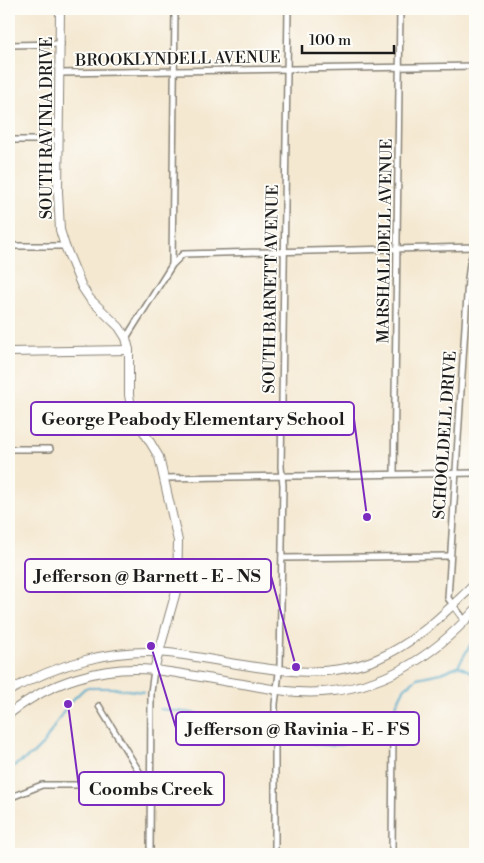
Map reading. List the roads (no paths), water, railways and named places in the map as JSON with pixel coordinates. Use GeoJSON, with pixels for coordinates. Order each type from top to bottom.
{"type":"FeatureCollection","features":[{"type":"Feature","properties":{"kind":"main road","name":"SOUTH RAVINIA DRIVE"},"geometry":{"type":"LineString","coordinates":[[60,9],[59,220],[65,246],[82,287],[90,299],[119,327],[126,338],[129,395],[132,412],[157,452],[178,541],[178,581],[154,670]]}},
{"type":"Feature","properties":{"kind":"main road"},"geometry":{"type":"LineString","coordinates":[[9,352],[128,350]]}},
{"type":"Feature","properties":{"kind":"main road"},"geometry":{"type":"LineString","coordinates":[[9,691],[42,674],[79,661],[121,654],[159,653],[303,673],[324,672],[359,665],[377,659],[407,643],[436,621],[475,584]]}},
{"type":"Feature","properties":{"kind":"main road"},"geometry":{"type":"LineString","coordinates":[[9,714],[35,696],[74,679],[110,670],[154,670],[276,690],[323,692],[352,688],[384,678],[425,656],[442,643],[475,610]]}},
{"type":"Feature","properties":{"kind":"street"},"geometry":{"type":"LineString","coordinates":[[172,265],[175,9]]}},
{"type":"Feature","properties":{"kind":"street","name":"SOUTH BARNETT AVENUE"},"geometry":{"type":"LineString","coordinates":[[275,854],[276,690],[280,670],[282,558],[288,9]]}},
{"type":"Feature","properties":{"kind":"street","name":"MARSHALLDELL AVENUE"},"geometry":{"type":"LineString","coordinates":[[394,473],[400,9]]}},
{"type":"Feature","properties":{"kind":"street"},"geometry":{"type":"LineString","coordinates":[[9,45],[61,44]]}},
{"type":"Feature","properties":{"kind":"street","name":"BROOKLYNDELL AVENUE"},"geometry":{"type":"LineString","coordinates":[[60,73],[475,66]]}},
{"type":"Feature","properties":{"kind":"street"},"geometry":{"type":"LineString","coordinates":[[9,140],[59,140]]}},
{"type":"Feature","properties":{"kind":"street"},"geometry":{"type":"LineString","coordinates":[[9,246],[65,246]]}},
{"type":"Feature","properties":{"kind":"street"},"geometry":{"type":"LineString","coordinates":[[126,338],[172,265],[180,256],[188,253],[475,247]]}},
{"type":"Feature","properties":{"kind":"street","name":"SCHOOLDELL DRIVE"},"geometry":{"type":"LineString","coordinates":[[452,605],[448,598],[455,473],[468,279],[475,247]]}},
{"type":"Feature","properties":{"kind":"street"},"geometry":{"type":"LineString","coordinates":[[9,449],[50,449]]}},
{"type":"Feature","properties":{"kind":"street"},"geometry":{"type":"LineString","coordinates":[[164,478],[475,473]]}},
{"type":"Feature","properties":{"kind":"street"},"geometry":{"type":"LineString","coordinates":[[282,558],[450,556]]}},
{"type":"Feature","properties":{"kind":"street"},"geometry":{"type":"LineString","coordinates":[[452,605],[465,621]]}},
{"type":"Feature","properties":{"kind":"street","name":"SOUTH RAVINIA DRIVE"},"geometry":{"type":"LineString","coordinates":[[150,854],[151,692],[154,670]]}},
{"type":"Feature","properties":{"kind":"street"},"geometry":{"type":"LineString","coordinates":[[99,706],[151,791]]}},
{"type":"Feature","properties":{"kind":"street"},"geometry":{"type":"LineString","coordinates":[[392,732],[392,854]]}},
{"type":"Feature","properties":{"kind":"street"},"geometry":{"type":"LineString","coordinates":[[9,798],[42,784],[78,785]]}},
{"type":"Feature","properties":{"kind":"waterway"},"geometry":{"type":"LineString","coordinates":[[391,715],[404,689],[417,678],[441,673],[458,666],[475,637]]}},
{"type":"Feature","properties":{"kind":"waterway"},"geometry":{"type":"LineString","coordinates":[[459,666],[475,674]]}},
{"type":"Feature","properties":{"kind":"waterway"},"geometry":{"type":"LineString","coordinates":[[9,769],[33,754],[44,743],[68,704],[85,688],[112,688],[143,692]]}},
{"type":"Feature","properties":{"kind":"waterway"},"geometry":{"type":"LineString","coordinates":[[160,709],[224,717],[270,730]]}},
{"type":"Feature","properties":{"kind":"waterway"},"geometry":{"type":"LineString","coordinates":[[286,735],[317,744],[342,744],[357,738],[380,723]]}},
{"type":"Feature","properties":{"kind":"place","name":"George Peabody Elementary School"},"geometry":{"type":"Point","coordinates":[367,517]}},
{"type":"Feature","properties":{"kind":"place","name":"Jefferson @ Ravinia - E - FS"},"geometry":{"type":"Point","coordinates":[151,646]}},
{"type":"Feature","properties":{"kind":"place","name":"Jefferson @ Barnett - E - NS"},"geometry":{"type":"Point","coordinates":[296,667]}},
{"type":"Feature","properties":{"kind":"place","name":"Coombs Creek"},"geometry":{"type":"Point","coordinates":[68,704]}}]}
